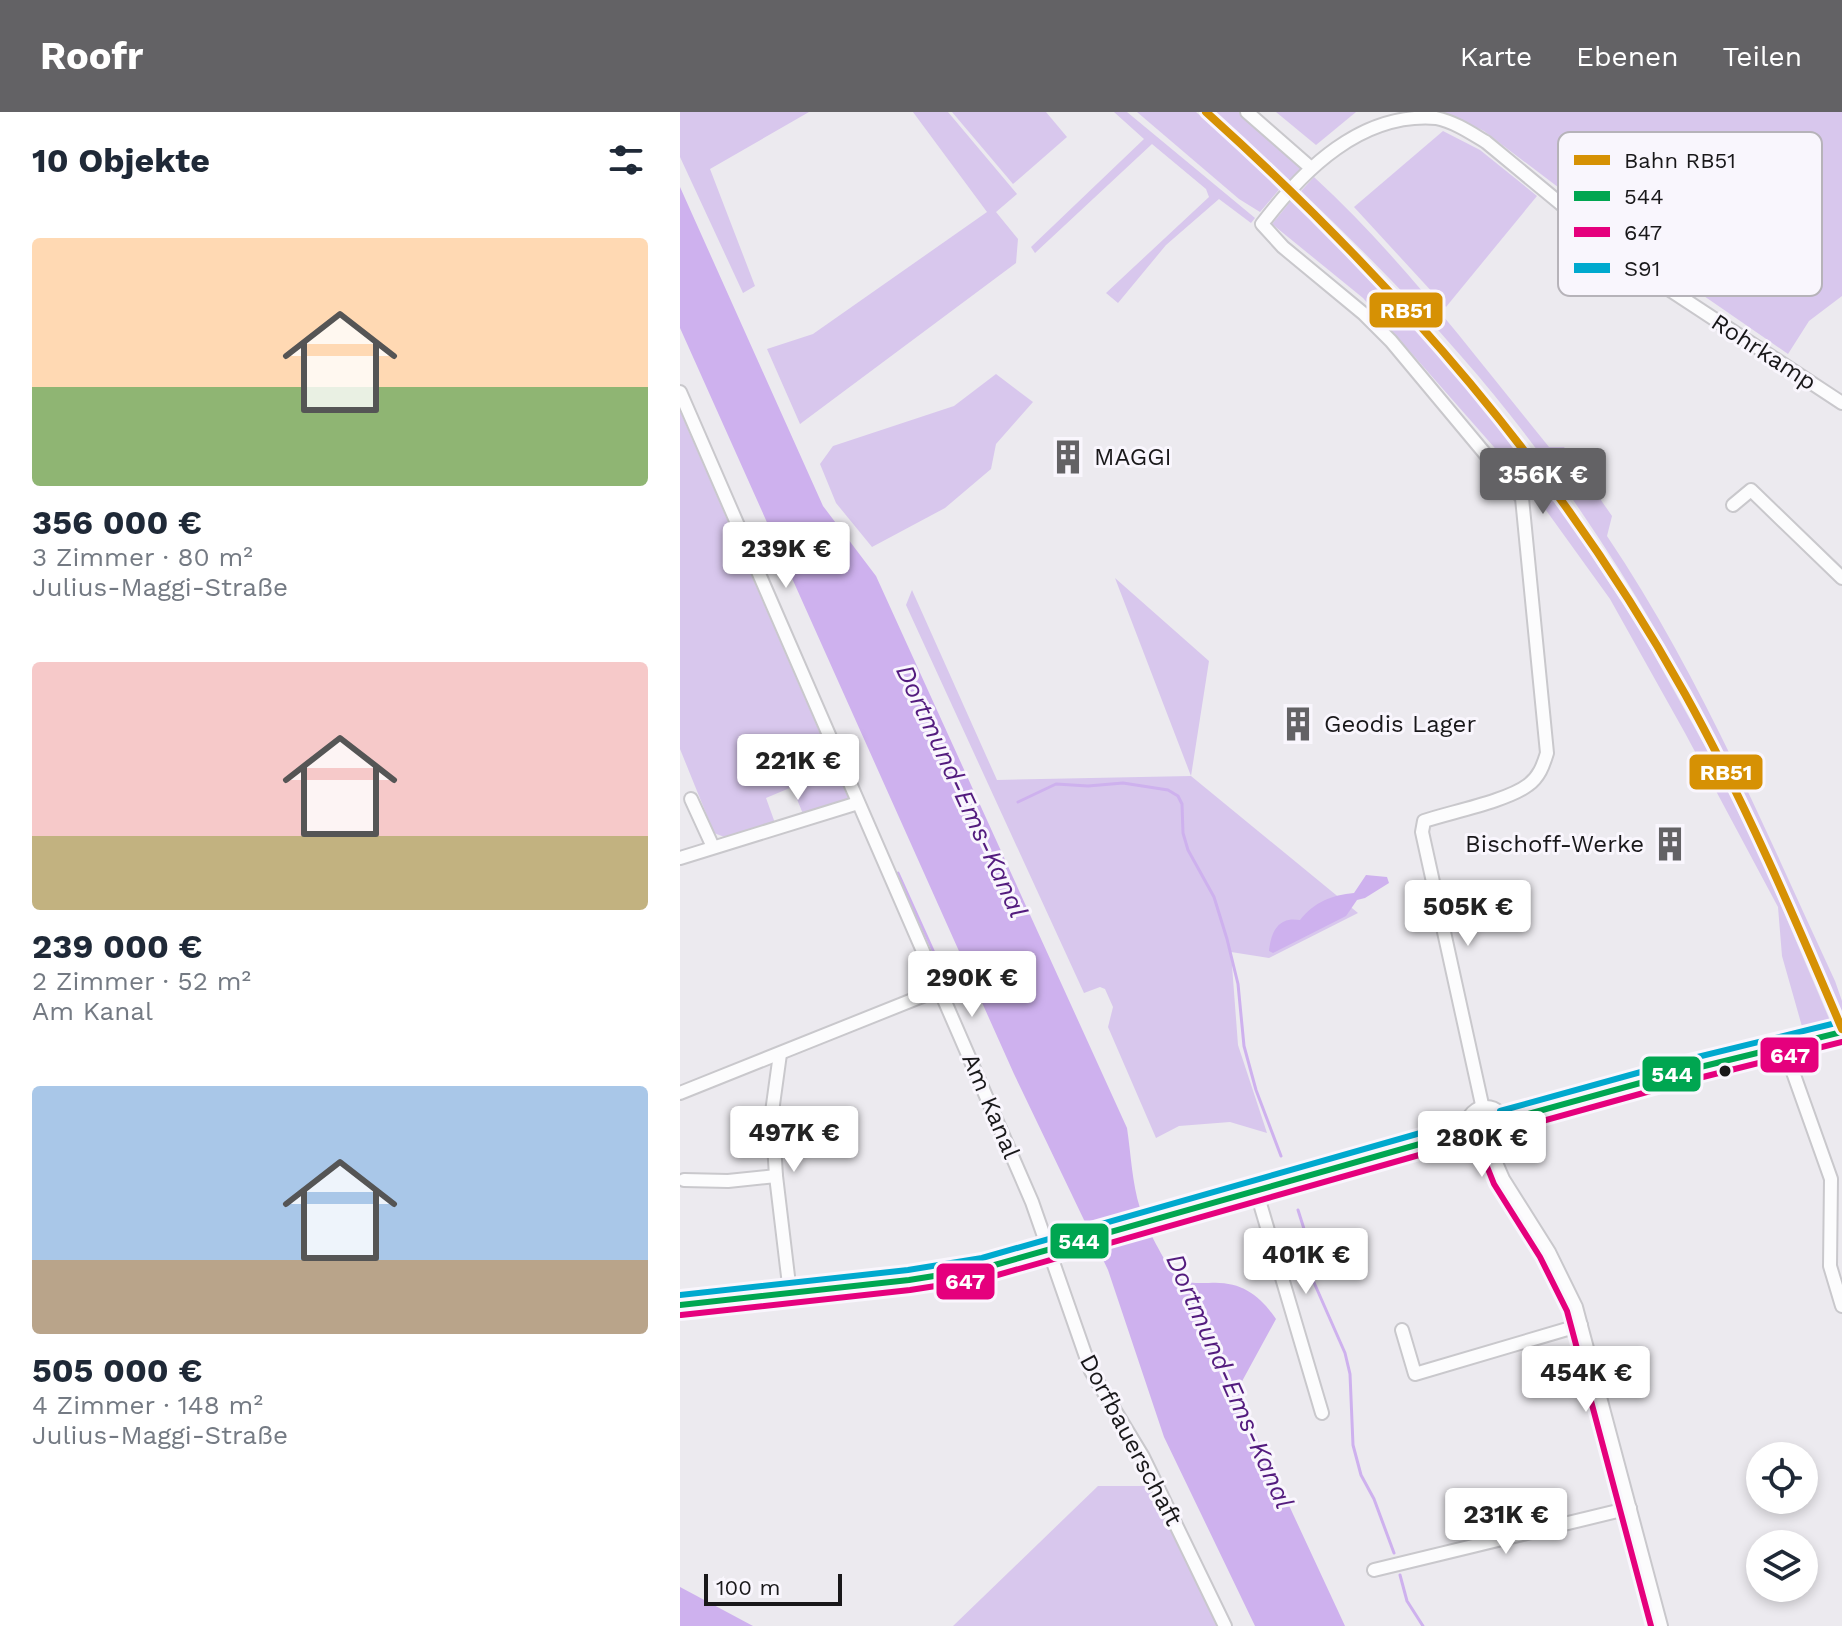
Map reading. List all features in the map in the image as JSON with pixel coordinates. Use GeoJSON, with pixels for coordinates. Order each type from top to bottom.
{"type":"FeatureCollection","features":[{"type":"Feature","properties":{"kind":"main road"},"geometry":{"type":"LineString","coordinates":[[1503,1121],[1842,1032]]}},
{"type":"Feature","properties":{"kind":"main road"},"geometry":{"type":"LineString","coordinates":[[1483,1109],[1496,1111],[1503,1121],[1502,1134],[1491,1143],[1477,1141],[1469,1130],[1472,1116],[1483,1109]]}},
{"type":"Feature","properties":{"kind":"main road"},"geometry":{"type":"LineString","coordinates":[[680,1305],[909,1280],[984,1268],[1469,1130]]}},
{"type":"Feature","properties":{"kind":"street"},"geometry":{"type":"LineString","coordinates":[[1247,112],[1311,168]]}},
{"type":"Feature","properties":{"kind":"street","name":"Rohrkamp"},"geometry":{"type":"LineString","coordinates":[[1483,1109],[1468,1028],[1422,832],[1424,821],[1512,794],[1528,785],[1542,769],[1547,753],[1522,498],[1391,341],[1364,314],[1283,247],[1262,224],[1311,168],[1342,140],[1364,126],[1397,116],[1439,118],[1464,129],[1486,142],[1558,202]]}},
{"type":"Feature","properties":{"kind":"street","name":"Rohrkamp"},"geometry":{"type":"LineString","coordinates":[[1680,296],[1840,398]]}},
{"type":"Feature","properties":{"kind":"street","name":"Am Kanal"},"geometry":{"type":"LineString","coordinates":[[680,392],[1032,1202],[1049,1250]]}},
{"type":"Feature","properties":{"kind":"street"},"geometry":{"type":"LineString","coordinates":[[1733,505],[1751,490],[1842,578]]}},
{"type":"Feature","properties":{"kind":"street"},"geometry":{"type":"LineString","coordinates":[[691,799],[713,847]]}},
{"type":"Feature","properties":{"kind":"street"},"geometry":{"type":"LineString","coordinates":[[680,858],[858,803]]}},
{"type":"Feature","properties":{"kind":"street"},"geometry":{"type":"LineString","coordinates":[[680,1093],[940,989]]}},
{"type":"Feature","properties":{"kind":"street"},"geometry":{"type":"LineString","coordinates":[[1784,1047],[1831,1179],[1830,1266],[1842,1306]]}},
{"type":"Feature","properties":{"kind":"street"},"geometry":{"type":"LineString","coordinates":[[780,1054],[772,1112],[790,1293]]}},
{"type":"Feature","properties":{"kind":"street"},"geometry":{"type":"LineString","coordinates":[[1491,1143],[1497,1167],[1549,1252],[1576,1307],[1661,1626]]}},
{"type":"Feature","properties":{"kind":"street"},"geometry":{"type":"LineString","coordinates":[[684,1180],[728,1181],[776,1176]]}},
{"type":"Feature","properties":{"kind":"street"},"geometry":{"type":"LineString","coordinates":[[1256,1190],[1322,1413]]}},
{"type":"Feature","properties":{"kind":"street","name":"Dorfbauerschaft"},"geometry":{"type":"LineString","coordinates":[[1049,1250],[1091,1371],[1143,1457],[1225,1626]]}},
{"type":"Feature","properties":{"kind":"street"},"geometry":{"type":"LineString","coordinates":[[1402,1330],[1415,1374],[1581,1325]]}},
{"type":"Feature","properties":{"kind":"street"},"geometry":{"type":"LineString","coordinates":[[1374,1570],[1630,1508]]}},
{"type":"Feature","properties":{"kind":"shaded area"},"geometry":{"type":"Polygon","coordinates":[[[680,112],[809,112],[710,169],[755,286],[743,293],[680,157],[680,112]]]}},
{"type":"Feature","properties":{"kind":"shaded area"},"geometry":{"type":"Polygon","coordinates":[[[913,112],[948,112],[1017,194],[996,212],[1018,239],[1016,263],[800,424],[767,349],[813,334],[987,212],[913,112]]]}},
{"type":"Feature","properties":{"kind":"shaded area"},"geometry":{"type":"Polygon","coordinates":[[[952,112],[1046,112],[1067,137],[1013,184],[952,112]]]}},
{"type":"Feature","properties":{"kind":"shaded area"},"geometry":{"type":"Polygon","coordinates":[[[1114,112],[1127,112],[1255,218],[1251,223],[1219,199],[1166,245],[1118,303],[1106,293],[1209,197],[1206,189],[1152,144],[1035,253],[1031,247],[1144,139],[1114,112]]]}},
{"type":"Feature","properties":{"kind":"shaded area"},"geometry":{"type":"Polygon","coordinates":[[[1137,112],[1196,112],[1283,185],[1260,212],[1239,199],[1137,112]]]}},
{"type":"Feature","properties":{"kind":"shaded area"},"geometry":{"type":"Polygon","coordinates":[[[1210,112],[1241,112],[1303,167],[1290,181],[1210,112]]]}},
{"type":"Feature","properties":{"kind":"shaded area"},"geometry":{"type":"Polygon","coordinates":[[[1276,112],[1356,112],[1316,145],[1276,112]]]}},
{"type":"Feature","properties":{"kind":"shaded area"},"geometry":{"type":"Polygon","coordinates":[[[1443,112],[1842,112],[1842,296],[1809,321],[1788,354],[1704,296],[1822,296],[1822,132],[1558,132],[1558,187],[1484,131],[1443,112]]]}},
{"type":"Feature","properties":{"kind":"shaded area"},"geometry":{"type":"Polygon","coordinates":[[[1443,131],[1480,150],[1537,196],[1446,307],[1354,207],[1443,131]]]}},
{"type":"Feature","properties":{"kind":"shaded area"},"geometry":{"type":"Polygon","coordinates":[[[1314,177],[1407,274],[1549,447],[1564,447],[1612,516],[1607,536],[1672,643],[1730,754],[1835,981],[1842,1001],[1842,1014],[1766,840],[1678,669],[1629,586],[1577,506],[1521,429],[1461,356],[1403,292],[1301,191],[1314,177]]]}},
{"type":"Feature","properties":{"kind":"shaded area"},"geometry":{"type":"Polygon","coordinates":[[[1295,196],[1455,370],[1545,485],[1642,633],[1706,748],[1760,856],[1831,1023],[1803,1030],[1782,956],[1778,907],[1610,599],[1530,488],[1363,298],[1272,224],[1295,196]]]}},
{"type":"Feature","properties":{"kind":"shaded area"},"geometry":{"type":"Polygon","coordinates":[[[996,374],[1033,402],[996,444],[991,469],[945,508],[872,547],[836,503],[820,464],[833,446],[954,406],[996,374]]]}},
{"type":"Feature","properties":{"kind":"shaded area"},"geometry":{"type":"Polygon","coordinates":[[[680,411],[849,800],[803,814],[792,787],[766,798],[775,823],[727,838],[714,833],[680,749],[680,411]]]}},
{"type":"Feature","properties":{"kind":"shaded area"},"geometry":{"type":"Polygon","coordinates":[[[1115,578],[1209,661],[1191,776],[1115,578]]]}},
{"type":"Feature","properties":{"kind":"shaded area"},"geometry":{"type":"Polygon","coordinates":[[[912,590],[997,780],[1191,776],[1358,913],[1269,958],[1231,952],[1238,1045],[1267,1133],[1230,1122],[1179,1126],[1156,1138],[1108,1027],[1113,1007],[1105,989],[1100,987],[1084,993],[906,605],[912,590]]]}},
{"type":"Feature","properties":{"kind":"shaded area"},"geometry":{"type":"Polygon","coordinates":[[[1098,1486],[1151,1486],[1221,1626],[953,1626],[1098,1486]]]}},
{"type":"Feature","properties":{"kind":"water","name":"Dortmund-Ems-Kanal"},"geometry":{"type":"Polygon","coordinates":[[[680,187],[823,506],[876,576],[1127,1128],[1137,1198],[1157,1246],[1179,1278],[1239,1287],[1256,1296],[1276,1319],[1240,1385],[1240,1400],[1345,1626],[1255,1626],[1164,1437],[1108,1270],[1014,1074],[680,328],[680,187]]]}},
{"type":"Feature","properties":{"kind":"water"},"geometry":{"type":"Polygon","coordinates":[[[1366,875],[1387,877],[1389,883],[1357,900],[1346,916],[1273,953],[1269,951],[1274,932],[1281,923],[1300,920],[1324,900],[1354,893],[1366,875]]]}},
{"type":"Feature","properties":{"kind":"water"},"geometry":{"type":"Polygon","coordinates":[[[680,1587],[753,1626],[680,1626],[680,1587]]]}},
{"type":"Feature","properties":{"kind":"waterway"},"geometry":{"type":"LineString","coordinates":[[1018,802],[1056,784],[1088,786],[1123,783],[1168,790],[1178,796],[1182,804],[1183,833],[1188,850],[1214,897],[1227,939],[1238,984],[1244,1046],[1256,1090],[1281,1156]]}},
{"type":"Feature","properties":{"kind":"waterway"},"geometry":{"type":"LineString","coordinates":[[898,873],[949,986]]}},
{"type":"Feature","properties":{"kind":"waterway"},"geometry":{"type":"LineString","coordinates":[[1298,1210],[1305,1232],[1312,1278],[1345,1353],[1350,1374],[1353,1445],[1361,1475],[1374,1499],[1394,1553]]}},
{"type":"Feature","properties":{"kind":"waterway"},"geometry":{"type":"LineString","coordinates":[[1400,1575],[1407,1601],[1423,1626]]}},
{"type":"Feature","properties":{"kind":"rail line","name":"RB51"},"geometry":{"type":"LineString","coordinates":[[1206,112],[1276,177],[1408,312],[1529,457],[1584,533],[1636,612],[1707,735],[1768,860],[1842,1029]]}},
{"type":"Feature","properties":{"kind":"transit line","name":"S91"},"geometry":{"type":"LineString","coordinates":[[1500,1111],[1677,1062],[1840,1022]]}},
{"type":"Feature","properties":{"kind":"transit line","name":"544"},"geometry":{"type":"LineString","coordinates":[[1503,1121],[1680,1072],[1842,1032]]}},
{"type":"Feature","properties":{"kind":"transit line","name":"647"},"geometry":{"type":"LineString","coordinates":[[1506,1131],[1842,1042]]}},
{"type":"Feature","properties":{"kind":"transit line","name":"S91"},"geometry":{"type":"LineString","coordinates":[[680,1295],[908,1270],[982,1258],[1466,1120]]}},
{"type":"Feature","properties":{"kind":"transit line","name":"544"},"geometry":{"type":"LineString","coordinates":[[680,1305],[909,1280],[984,1268],[1469,1130]]}},
{"type":"Feature","properties":{"kind":"transit line","name":"647"},"geometry":{"type":"LineString","coordinates":[[681,1315],[910,1290],[987,1278],[1472,1140]]}},
{"type":"Feature","properties":{"kind":"transit line","name":"647"},"geometry":{"type":"LineString","coordinates":[[1481,1145],[1494,1184],[1540,1257],[1567,1311],[1651,1626]]}},
{"type":"Feature","properties":{"kind":"place","name":"MAGGI"},"geometry":{"type":"Point","coordinates":[1068,457]}},
{"type":"Feature","properties":{"kind":"place","name":"Geodis Lager"},"geometry":{"type":"Point","coordinates":[1298,724]}},
{"type":"Feature","properties":{"kind":"place","name":"Bischoff-Werke"},"geometry":{"type":"Point","coordinates":[1670,844]}}]}
